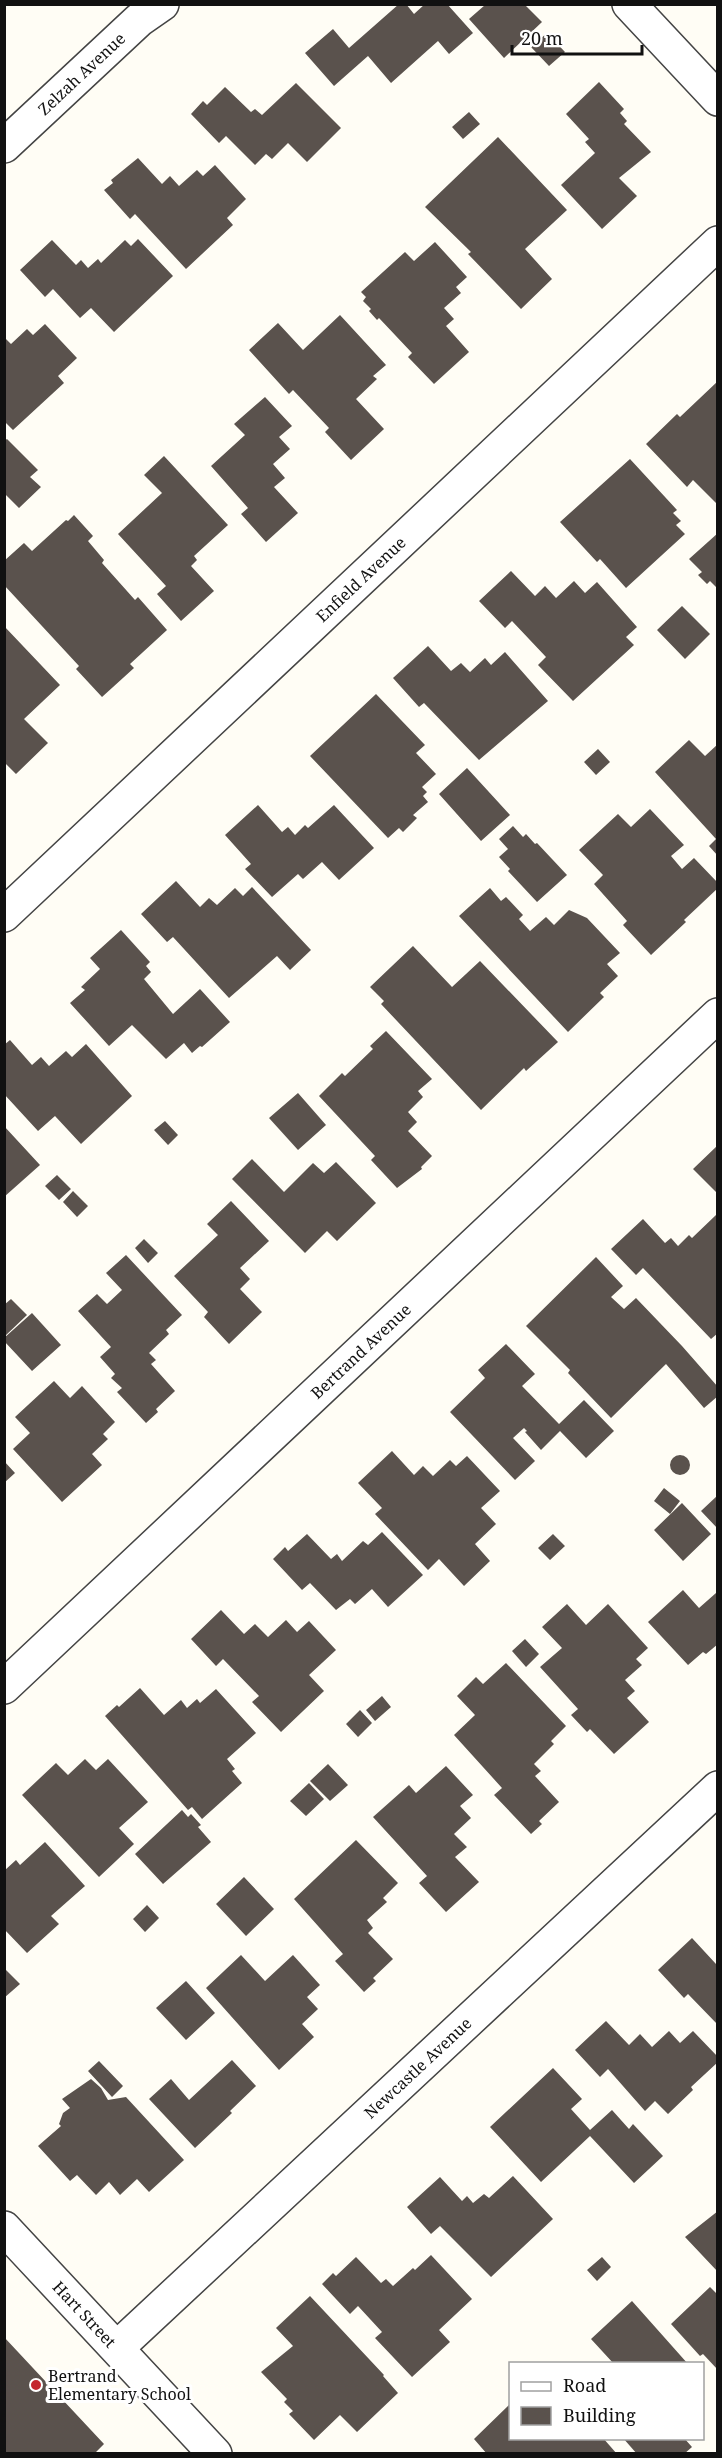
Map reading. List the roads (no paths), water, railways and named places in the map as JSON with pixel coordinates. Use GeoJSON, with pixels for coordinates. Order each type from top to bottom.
{"type":"FeatureCollection","features":[{"type":"Feature","properties":{"kind":"street","name":"Zelzah Avenue"},"geometry":{"type":"LineString","coordinates":[[4,146],[139,20],[162,4]]}},
{"type":"Feature","properties":{"kind":"street"},"geometry":{"type":"LineString","coordinates":[[628,4],[717,99]]}},
{"type":"Feature","properties":{"kind":"street","name":"Enfield Avenue"},"geometry":{"type":"LineString","coordinates":[[4,915],[717,243]]}},
{"type":"Feature","properties":{"kind":"street","name":"Bertrand Avenue"},"geometry":{"type":"LineString","coordinates":[[4,1687],[717,1015]]}},
{"type":"Feature","properties":{"kind":"street","name":"Newcastle Avenue"},"geometry":{"type":"LineString","coordinates":[[117,2348],[717,1788]]}},
{"type":"Feature","properties":{"kind":"street","name":"Hart Street"},"geometry":{"type":"LineString","coordinates":[[4,2228],[215,2454]]}},
{"type":"Feature","properties":{"kind":"place","name":"Bertrand Elementary School"},"geometry":{"type":"Point","coordinates":[36,2385]}}]}
